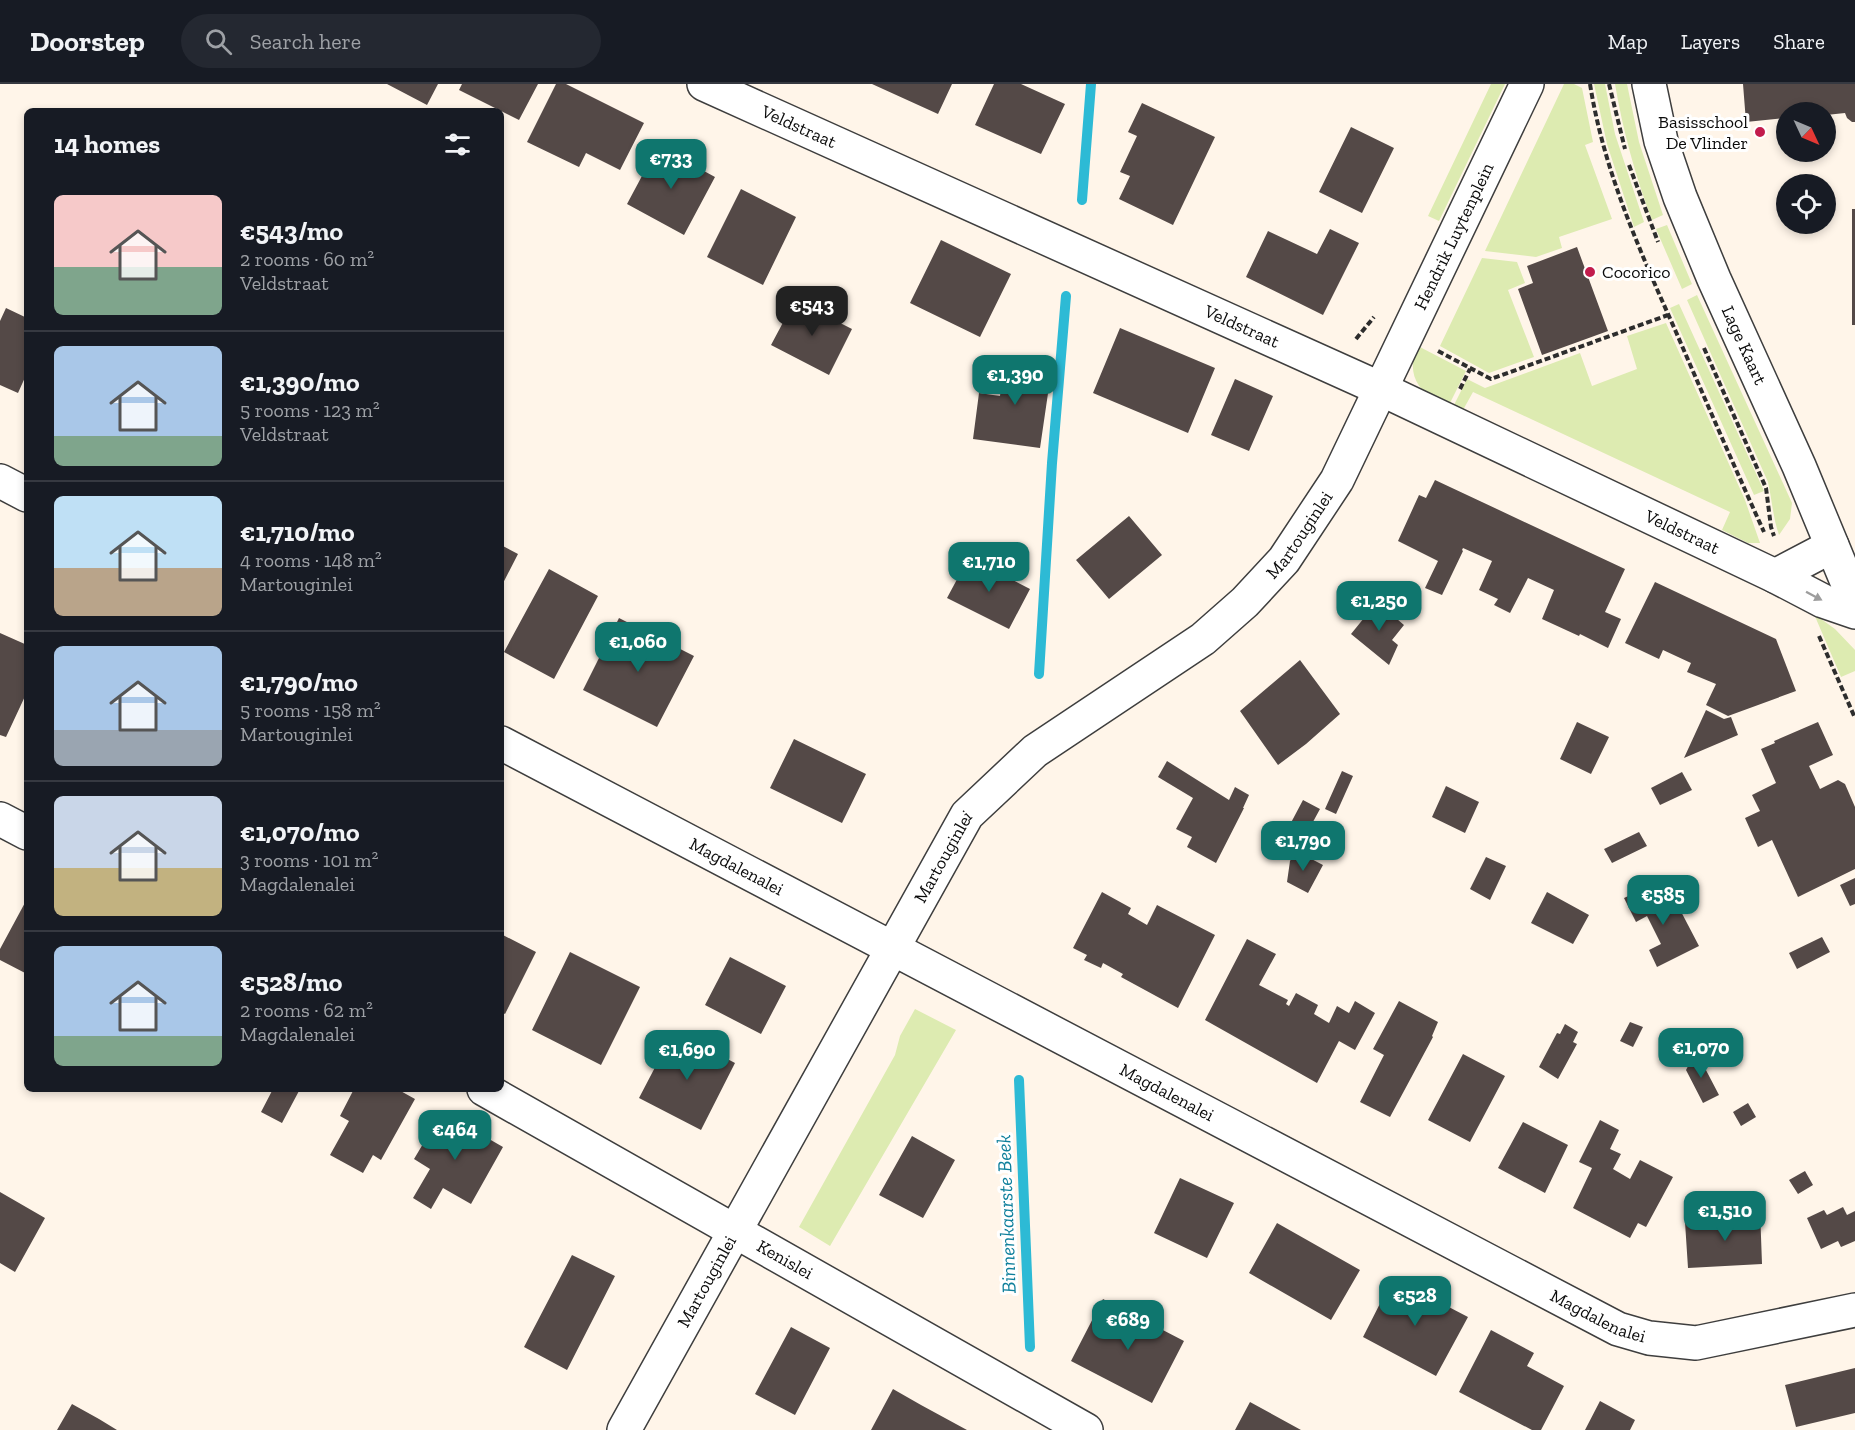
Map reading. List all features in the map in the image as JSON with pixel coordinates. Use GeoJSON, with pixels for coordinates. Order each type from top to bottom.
{"type":"FeatureCollection","features":[{"type":"Feature","properties":{"kind":"street","name":"Veldstraat"},"geometry":{"type":"LineString","coordinates":[[704,84],[1381,389],[1786,581],[1823,601],[1855,612]]}},
{"type":"Feature","properties":{"kind":"street","name":"Hendrik Luytenplein"},"geometry":{"type":"LineString","coordinates":[[1381,389],[1527,84]]}},
{"type":"Feature","properties":{"kind":"street","name":"Lage Kaart"},"geometry":{"type":"LineString","coordinates":[[1649,84],[1661,141],[1680,197],[1714,279],[1799,466],[1855,601]]}},
{"type":"Feature","properties":{"kind":"street","name":"Martouginlei"},"geometry":{"type":"LineString","coordinates":[[624,1430],[968,815],[1035,751],[1203,639],[1245,602],[1284,560],[1337,480],[1381,389]]}},
{"type":"Feature","properties":{"kind":"street"},"geometry":{"type":"LineString","coordinates":[[0,481],[24,493]]}},
{"type":"Feature","properties":{"kind":"street"},"geometry":{"type":"LineString","coordinates":[[1786,581],[1832,546]]}},
{"type":"Feature","properties":{"kind":"street","name":"Magdalenalei"},"geometry":{"type":"LineString","coordinates":[[504,745],[1618,1329],[1649,1338],[1696,1343],[1855,1310]]}},
{"type":"Feature","properties":{"kind":"street"},"geometry":{"type":"LineString","coordinates":[[0,819],[24,831]]}},
{"type":"Feature","properties":{"kind":"street","name":"Kenislei"},"geometry":{"type":"LineString","coordinates":[[489,1092],[1086,1430]]}},
{"type":"Feature","properties":{"kind":"path"},"geometry":{"type":"LineString","coordinates":[[1583,84],[1590,86],[1599,135],[1615,186],[1640,251],[1786,581],[1855,718]]}},
{"type":"Feature","properties":{"kind":"path"},"geometry":{"type":"LineString","coordinates":[[1334,368],[1340,357],[1374,319],[1379,308]]}},
{"type":"Feature","properties":{"kind":"path"},"geometry":{"type":"LineString","coordinates":[[1434,349],[1491,379],[1668,315]]}},
{"type":"Feature","properties":{"kind":"green space"},"geometry":{"type":"Polygon","coordinates":[[[1491,84],[1505,84],[1439,221],[1428,216],[1491,84]]]}},
{"type":"Feature","properties":{"kind":"green space"},"geometry":{"type":"Polygon","coordinates":[[[1564,84],[1574,84],[1582,88],[1593,142],[1585,145],[1612,219],[1559,237],[1562,248],[1536,257],[1485,251],[1564,84]]]}},
{"type":"Feature","properties":{"kind":"green space"},"geometry":{"type":"Polygon","coordinates":[[[1594,84],[1605,84],[1615,134],[1644,222],[1634,227],[1607,144],[1594,84]]]}},
{"type":"Feature","properties":{"kind":"green space"},"geometry":{"type":"Polygon","coordinates":[[[1615,84],[1627,84],[1639,142],[1663,215],[1652,220],[1630,153],[1615,84]]]}},
{"type":"Feature","properties":{"kind":"green space"},"geometry":{"type":"Polygon","coordinates":[[[1667,225],[1692,284],[1682,289],[1656,229],[1667,225]]]}},
{"type":"Feature","properties":{"kind":"green space"},"geometry":{"type":"Polygon","coordinates":[[[1482,258],[1517,262],[1525,283],[1508,290],[1534,357],[1489,373],[1440,346],[1482,258]]]}},
{"type":"Feature","properties":{"kind":"green space"},"geometry":{"type":"Polygon","coordinates":[[[1697,295],[1792,503],[1790,519],[1779,535],[1768,482],[1687,300],[1697,295]]]}},
{"type":"Feature","properties":{"kind":"green space"},"geometry":{"type":"Polygon","coordinates":[[[1679,304],[1764,491],[1754,495],[1670,308],[1679,304]]]}},
{"type":"Feature","properties":{"kind":"green space"},"geometry":{"type":"Polygon","coordinates":[[[1666,323],[1745,500],[1760,543],[1748,543],[1722,530],[1730,512],[1473,392],[1463,410],[1454,405],[1467,379],[1485,388],[1580,353],[1592,386],[1637,369],[1627,336],[1666,323]]]}},
{"type":"Feature","properties":{"kind":"green space"},"geometry":{"type":"Polygon","coordinates":[[[1416,345],[1466,371],[1450,403],[1441,399],[1438,404],[1415,379],[1413,364],[1416,345]]]}},
{"type":"Feature","properties":{"kind":"green space"},"geometry":{"type":"Polygon","coordinates":[[[1814,614],[1835,629],[1855,650],[1855,671],[1841,677],[1814,614]]]}},
{"type":"Feature","properties":{"kind":"green space"},"geometry":{"type":"Polygon","coordinates":[[[915,1009],[956,1030],[830,1246],[799,1227],[895,1055],[900,1036],[915,1009]]]}},
{"type":"Feature","properties":{"kind":"building"},"geometry":{"type":"Polygon","coordinates":[[[387,84],[438,84],[427,105],[387,84]]]}},
{"type":"Feature","properties":{"kind":"building"},"geometry":{"type":"Polygon","coordinates":[[[462,84],[538,84],[519,120],[504,112],[504,108],[495,108],[459,90],[462,84]]]}},
{"type":"Feature","properties":{"kind":"building"},"geometry":{"type":"Polygon","coordinates":[[[556,84],[566,84],[644,123],[620,170],[586,153],[579,167],[527,142],[556,84]]]}},
{"type":"Feature","properties":{"kind":"building"},"geometry":{"type":"Polygon","coordinates":[[[872,84],[952,84],[938,114],[872,84]]]}},
{"type":"Feature","properties":{"kind":"building"},"geometry":{"type":"Polygon","coordinates":[[[994,84],[1021,84],[1065,104],[1041,154],[975,125],[994,84]]]}},
{"type":"Feature","properties":{"kind":"building"},"geometry":{"type":"Polygon","coordinates":[[[1743,84],[1855,84],[1855,122],[1847,118],[1845,113],[1836,114],[1836,102],[1776,102],[1776,119],[1746,122],[1743,84]]]}},
{"type":"Feature","properties":{"kind":"building"},"geometry":{"type":"Polygon","coordinates":[[[1142,103],[1215,137],[1173,225],[1119,199],[1130,176],[1120,172],[1137,136],[1128,132],[1142,103]]]}},
{"type":"Feature","properties":{"kind":"building"},"geometry":{"type":"Polygon","coordinates":[[[1351,127],[1394,148],[1362,213],[1319,192],[1351,127]]]}},
{"type":"Feature","properties":{"kind":"building"},"geometry":{"type":"Polygon","coordinates":[[[658,146],[715,177],[684,235],[627,204],[658,146]]]}},
{"type":"Feature","properties":{"kind":"building"},"geometry":{"type":"Polygon","coordinates":[[[741,189],[796,217],[763,285],[707,257],[741,189]]]}},
{"type":"Feature","properties":{"kind":"building"},"geometry":{"type":"Polygon","coordinates":[[[1852,209],[1855,209],[1855,325],[1852,325],[1852,209]]]}},
{"type":"Feature","properties":{"kind":"building"},"geometry":{"type":"Polygon","coordinates":[[[1330,229],[1359,243],[1323,315],[1246,277],[1268,231],[1317,254],[1330,229]]]}},
{"type":"Feature","properties":{"kind":"building"},"geometry":{"type":"Polygon","coordinates":[[[941,240],[1011,274],[980,337],[910,303],[941,240]]]}},
{"type":"Feature","properties":{"kind":"building"},"geometry":{"type":"Polygon","coordinates":[[[1577,247],[1608,331],[1542,355],[1518,289],[1533,283],[1527,266],[1577,247]]]}},
{"type":"Feature","properties":{"kind":"building"},"geometry":{"type":"Polygon","coordinates":[[[795,300],[852,329],[829,375],[771,345],[795,300]]]}},
{"type":"Feature","properties":{"kind":"building"},"geometry":{"type":"Polygon","coordinates":[[[6,308],[24,317],[24,380],[18,393],[0,385],[0,321],[6,308]]]}},
{"type":"Feature","properties":{"kind":"building"},"geometry":{"type":"Polygon","coordinates":[[[1120,328],[1215,368],[1188,433],[1093,393],[1120,328]]]}},
{"type":"Feature","properties":{"kind":"building"},"geometry":{"type":"Polygon","coordinates":[[[1005,359],[1052,366],[1040,448],[973,439],[979,393],[1000,396],[1005,359]]]}},
{"type":"Feature","properties":{"kind":"building"},"geometry":{"type":"Polygon","coordinates":[[[1235,379],[1273,396],[1249,451],[1211,435],[1235,379]]]}},
{"type":"Feature","properties":{"kind":"building"},"geometry":{"type":"Polygon","coordinates":[[[1435,480],[1625,569],[1605,612],[1621,619],[1608,648],[1542,619],[1554,590],[1528,578],[1510,613],[1494,605],[1498,599],[1479,590],[1492,561],[1463,548],[1442,595],[1425,588],[1438,561],[1398,541],[1419,495],[1426,498],[1435,480]]]}},
{"type":"Feature","properties":{"kind":"building"},"geometry":{"type":"Polygon","coordinates":[[[1129,516],[1162,555],[1109,599],[1076,560],[1129,516]]]}},
{"type":"Feature","properties":{"kind":"building"},"geometry":{"type":"Polygon","coordinates":[[[504,547],[518,554],[504,581],[504,547]]]}},
{"type":"Feature","properties":{"kind":"building"},"geometry":{"type":"Polygon","coordinates":[[[969,557],[1030,589],[1009,629],[947,598],[969,557]]]}},
{"type":"Feature","properties":{"kind":"building"},"geometry":{"type":"Polygon","coordinates":[[[549,569],[598,596],[554,679],[504,652],[549,569]]]}},
{"type":"Feature","properties":{"kind":"building"},"geometry":{"type":"Polygon","coordinates":[[[1655,582],[1776,639],[1796,691],[1728,716],[1706,705],[1716,684],[1687,672],[1691,663],[1663,650],[1659,659],[1625,643],[1655,582]]]}},
{"type":"Feature","properties":{"kind":"building"},"geometry":{"type":"Polygon","coordinates":[[[1377,602],[1404,625],[1392,640],[1398,645],[1389,665],[1351,634],[1377,602]]]}},
{"type":"Feature","properties":{"kind":"building"},"geometry":{"type":"Polygon","coordinates":[[[619,618],[694,656],[657,727],[583,690],[619,618]]]}},
{"type":"Feature","properties":{"kind":"building"},"geometry":{"type":"Polygon","coordinates":[[[0,633],[24,644],[24,698],[6,737],[0,735],[0,633]]]}},
{"type":"Feature","properties":{"kind":"building"},"geometry":{"type":"Polygon","coordinates":[[[1300,660],[1340,714],[1278,765],[1240,711],[1300,660]]]}},
{"type":"Feature","properties":{"kind":"building"},"geometry":{"type":"Polygon","coordinates":[[[1706,710],[1724,719],[1731,717],[1738,735],[1684,758],[1706,710]]]}},
{"type":"Feature","properties":{"kind":"building"},"geometry":{"type":"Polygon","coordinates":[[[1577,722],[1609,737],[1591,774],[1560,759],[1577,722]]]}},
{"type":"Feature","properties":{"kind":"building"},"geometry":{"type":"Polygon","coordinates":[[[1818,722],[1833,755],[1809,766],[1820,789],[1838,780],[1845,784],[1855,807],[1855,869],[1798,897],[1772,840],[1758,847],[1745,818],[1760,811],[1752,795],[1776,783],[1761,749],[1818,722]]]}},
{"type":"Feature","properties":{"kind":"building"},"geometry":{"type":"Polygon","coordinates":[[[794,739],[866,774],[842,823],[770,788],[794,739]]]}},
{"type":"Feature","properties":{"kind":"building"},"geometry":{"type":"Polygon","coordinates":[[[1167,761],[1229,800],[1235,787],[1249,795],[1216,863],[1187,847],[1192,837],[1176,829],[1193,798],[1158,777],[1167,761]]]}},
{"type":"Feature","properties":{"kind":"building"},"geometry":{"type":"Polygon","coordinates":[[[1342,771],[1353,776],[1336,814],[1325,809],[1342,771]]]}},
{"type":"Feature","properties":{"kind":"building"},"geometry":{"type":"Polygon","coordinates":[[[1682,772],[1692,790],[1660,805],[1651,788],[1682,772]]]}},
{"type":"Feature","properties":{"kind":"building"},"geometry":{"type":"Polygon","coordinates":[[[1446,786],[1479,802],[1465,833],[1432,817],[1446,786]]]}},
{"type":"Feature","properties":{"kind":"building"},"geometry":{"type":"Polygon","coordinates":[[[1303,800],[1320,809],[1302,842],[1285,834],[1303,800]]]}},
{"type":"Feature","properties":{"kind":"building"},"geometry":{"type":"Polygon","coordinates":[[[1639,832],[1647,846],[1612,863],[1604,849],[1639,832]]]}},
{"type":"Feature","properties":{"kind":"building"},"geometry":{"type":"Polygon","coordinates":[[[1296,851],[1323,865],[1308,893],[1287,882],[1290,861],[1296,851]]]}},
{"type":"Feature","properties":{"kind":"building"},"geometry":{"type":"Polygon","coordinates":[[[1486,857],[1506,866],[1490,900],[1470,889],[1486,857]]]}},
{"type":"Feature","properties":{"kind":"building"},"geometry":{"type":"Polygon","coordinates":[[[1855,878],[1855,904],[1850,906],[1840,885],[1855,878]]]}},
{"type":"Feature","properties":{"kind":"building"},"geometry":{"type":"Polygon","coordinates":[[[1650,886],[1662,909],[1676,902],[1699,946],[1657,967],[1649,950],[1661,944],[1647,916],[1636,922],[1624,898],[1650,886]]]}},
{"type":"Feature","properties":{"kind":"building"},"geometry":{"type":"Polygon","coordinates":[[[1102,892],[1131,908],[1128,914],[1147,925],[1157,905],[1215,935],[1178,1008],[1121,977],[1123,974],[1103,963],[1101,968],[1084,960],[1087,955],[1073,948],[1102,892]]]}},
{"type":"Feature","properties":{"kind":"building"},"geometry":{"type":"Polygon","coordinates":[[[1547,892],[1589,915],[1573,944],[1531,923],[1547,892]]]}},
{"type":"Feature","properties":{"kind":"building"},"geometry":{"type":"Polygon","coordinates":[[[24,905],[24,972],[0,960],[0,949],[24,905]]]}},
{"type":"Feature","properties":{"kind":"building"},"geometry":{"type":"Polygon","coordinates":[[[504,936],[536,952],[504,1014],[504,936]]]}},
{"type":"Feature","properties":{"kind":"building"},"geometry":{"type":"Polygon","coordinates":[[[1822,937],[1830,952],[1797,969],[1789,953],[1822,937]]]}},
{"type":"Feature","properties":{"kind":"building"},"geometry":{"type":"Polygon","coordinates":[[[1247,939],[1276,954],[1259,985],[1288,1000],[1286,1004],[1289,1006],[1296,993],[1318,1005],[1314,1014],[1329,1023],[1337,1006],[1349,1013],[1355,1001],[1375,1013],[1355,1050],[1339,1041],[1317,1083],[1205,1020],[1247,939]]]}},
{"type":"Feature","properties":{"kind":"building"},"geometry":{"type":"Polygon","coordinates":[[[570,952],[640,987],[601,1065],[532,1030],[570,952]]]}},
{"type":"Feature","properties":{"kind":"building"},"geometry":{"type":"Polygon","coordinates":[[[730,957],[786,986],[761,1034],[705,1005],[730,957]]]}},
{"type":"Feature","properties":{"kind":"building"},"geometry":{"type":"Polygon","coordinates":[[[1399,1001],[1438,1022],[1433,1037],[1390,1117],[1360,1102],[1384,1055],[1373,1049],[1399,1001]]]}},
{"type":"Feature","properties":{"kind":"building"},"geometry":{"type":"Polygon","coordinates":[[[1630,1022],[1643,1027],[1633,1047],[1620,1041],[1630,1022]]]}},
{"type":"Feature","properties":{"kind":"building"},"geometry":{"type":"Polygon","coordinates":[[[1565,1024],[1578,1032],[1573,1042],[1577,1044],[1558,1079],[1539,1067],[1557,1033],[1560,1034],[1565,1024]]]}},
{"type":"Feature","properties":{"kind":"building"},"geometry":{"type":"Polygon","coordinates":[[[674,1031],[735,1063],[701,1130],[639,1098],[674,1031]]]}},
{"type":"Feature","properties":{"kind":"building"},"geometry":{"type":"Polygon","coordinates":[[[1696,1051],[1719,1095],[1703,1103],[1686,1070],[1696,1051]]]}},
{"type":"Feature","properties":{"kind":"building"},"geometry":{"type":"Polygon","coordinates":[[[1463,1054],[1505,1076],[1470,1142],[1428,1120],[1463,1054]]]}},
{"type":"Feature","properties":{"kind":"building"},"geometry":{"type":"Polygon","coordinates":[[[271,1092],[298,1092],[282,1123],[261,1112],[271,1092]]]}},
{"type":"Feature","properties":{"kind":"building"},"geometry":{"type":"Polygon","coordinates":[[[352,1092],[402,1092],[415,1099],[381,1160],[373,1155],[363,1173],[330,1155],[349,1121],[340,1116],[352,1092]]]}},
{"type":"Feature","properties":{"kind":"building"},"geometry":{"type":"Polygon","coordinates":[[[1748,1103],[1756,1117],[1741,1126],[1733,1112],[1748,1103]]]}},
{"type":"Feature","properties":{"kind":"building"},"geometry":{"type":"Polygon","coordinates":[[[442,1112],[503,1147],[471,1204],[443,1188],[431,1209],[413,1198],[430,1169],[414,1159],[442,1112]]]}},
{"type":"Feature","properties":{"kind":"building"},"geometry":{"type":"Polygon","coordinates":[[[1600,1120],[1619,1130],[1610,1149],[1621,1154],[1613,1169],[1630,1179],[1640,1160],[1673,1177],[1646,1227],[1638,1223],[1630,1238],[1573,1208],[1592,1168],[1579,1162],[1600,1120]]]}},
{"type":"Feature","properties":{"kind":"building"},"geometry":{"type":"Polygon","coordinates":[[[1523,1122],[1568,1145],[1545,1193],[1498,1168],[1523,1122]]]}},
{"type":"Feature","properties":{"kind":"building"},"geometry":{"type":"Polygon","coordinates":[[[912,1136],[955,1160],[923,1218],[879,1195],[912,1136]]]}},
{"type":"Feature","properties":{"kind":"building"},"geometry":{"type":"Polygon","coordinates":[[[1805,1171],[1813,1185],[1798,1194],[1789,1180],[1805,1171]]]}},
{"type":"Feature","properties":{"kind":"building"},"geometry":{"type":"Polygon","coordinates":[[[1180,1178],[1234,1203],[1207,1258],[1154,1233],[1180,1178]]]}},
{"type":"Feature","properties":{"kind":"building"},"geometry":{"type":"Polygon","coordinates":[[[0,1192],[45,1218],[15,1272],[0,1263],[0,1192]]]}},
{"type":"Feature","properties":{"kind":"building"},"geometry":{"type":"Polygon","coordinates":[[[1843,1207],[1847,1215],[1855,1211],[1855,1241],[1841,1247],[1838,1241],[1821,1249],[1807,1218],[1824,1210],[1827,1215],[1843,1207]]]}},
{"type":"Feature","properties":{"kind":"building"},"geometry":{"type":"Polygon","coordinates":[[[1760,1209],[1762,1264],[1688,1268],[1685,1222],[1741,1220],[1740,1210],[1760,1209]]]}},
{"type":"Feature","properties":{"kind":"building"},"geometry":{"type":"Polygon","coordinates":[[[1277,1223],[1360,1270],[1331,1320],[1249,1273],[1277,1223]]]}},
{"type":"Feature","properties":{"kind":"building"},"geometry":{"type":"Polygon","coordinates":[[[572,1255],[615,1276],[567,1370],[524,1347],[572,1255]]]}},
{"type":"Feature","properties":{"kind":"building"},"geometry":{"type":"Polygon","coordinates":[[[1393,1278],[1468,1317],[1436,1376],[1363,1337],[1393,1278]]]}},
{"type":"Feature","properties":{"kind":"building"},"geometry":{"type":"Polygon","coordinates":[[[1103,1299],[1184,1341],[1152,1403],[1071,1361],[1103,1299]]]}},
{"type":"Feature","properties":{"kind":"building"},"geometry":{"type":"Polygon","coordinates":[[[791,1327],[830,1348],[795,1415],[755,1394],[791,1327]]]}},
{"type":"Feature","properties":{"kind":"building"},"geometry":{"type":"Polygon","coordinates":[[[1491,1330],[1534,1353],[1527,1366],[1564,1386],[1541,1430],[1532,1430],[1459,1392],[1491,1330]]]}},
{"type":"Feature","properties":{"kind":"building"},"geometry":{"type":"Polygon","coordinates":[[[1855,1368],[1855,1413],[1796,1427],[1785,1385],[1855,1368]]]}},
{"type":"Feature","properties":{"kind":"building"},"geometry":{"type":"Polygon","coordinates":[[[893,1389],[921,1405],[967,1430],[871,1430],[893,1389]]]}},
{"type":"Feature","properties":{"kind":"building"},"geometry":{"type":"Polygon","coordinates":[[[1600,1401],[1635,1420],[1630,1430],[1585,1430],[1600,1401]]]}},
{"type":"Feature","properties":{"kind":"building"},"geometry":{"type":"Polygon","coordinates":[[[1250,1402],[1301,1430],[1235,1430],[1250,1402]]]}},
{"type":"Feature","properties":{"kind":"building"},"geometry":{"type":"Polygon","coordinates":[[[72,1404],[99,1419],[117,1430],[57,1430],[72,1404]]]}},
{"type":"Feature","properties":{"kind":"waterway","name":"Binnenkaarste Beek"},"geometry":{"type":"LineString","coordinates":[[1082,200],[1091,84]]}},
{"type":"Feature","properties":{"kind":"waterway","name":"Binnenkaarste Beek"},"geometry":{"type":"LineString","coordinates":[[1039,674],[1052,463],[1066,296]]}},
{"type":"Feature","properties":{"kind":"waterway","name":"Binnenkaarste Beek"},"geometry":{"type":"LineString","coordinates":[[1019,1080],[1030,1347]]}},
{"type":"Feature","properties":{"kind":"place","name":"Basisschool De Vlinder"},"geometry":{"type":"Point","coordinates":[1760,132]}},
{"type":"Feature","properties":{"kind":"place","name":"Cocorico"},"geometry":{"type":"Point","coordinates":[1590,272]}}]}
